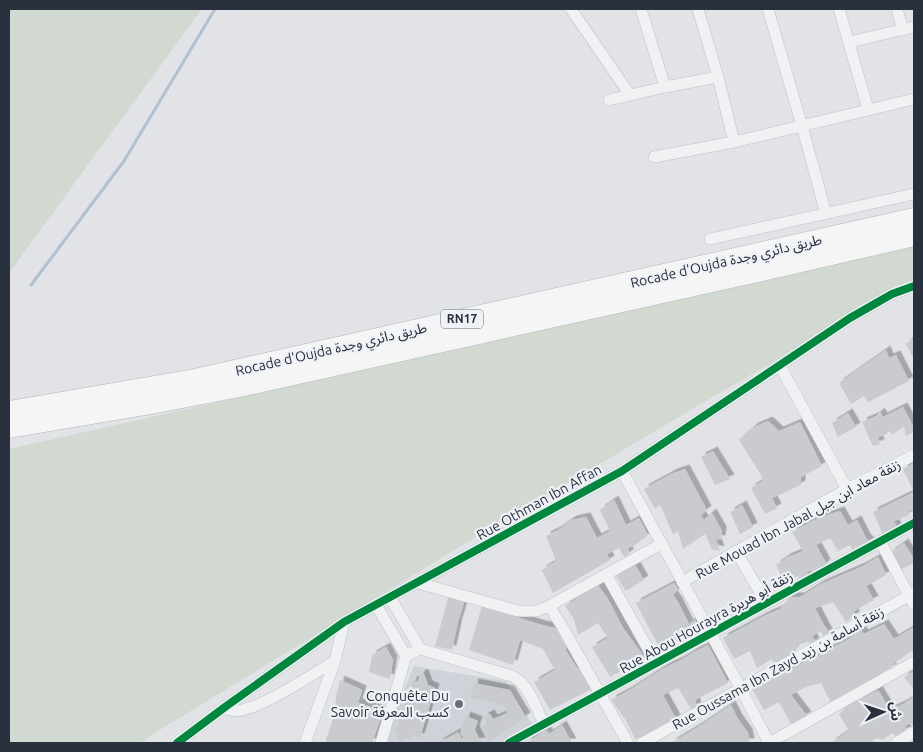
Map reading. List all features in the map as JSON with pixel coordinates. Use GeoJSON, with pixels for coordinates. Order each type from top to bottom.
{"type":"FeatureCollection","features":[{"type":"Feature","properties":{"kind":"highway","name":"Rocade d'Oujda طريق دائري وجدة"},"geometry":{"type":"LineString","coordinates":[[9,411],[195,379],[914,218]]}},
{"type":"Feature","properties":{"kind":"highway","name":"Rocade d'Oujda طريق دائري وجدة"},"geometry":{"type":"LineString","coordinates":[[9,428],[239,387],[914,236]]}},
{"type":"Feature","properties":{"kind":"street"},"geometry":{"type":"LineString","coordinates":[[571,9],[630,95]]}},
{"type":"Feature","properties":{"kind":"street"},"geometry":{"type":"LineString","coordinates":[[641,9],[665,87]]}},
{"type":"Feature","properties":{"kind":"street"},"geometry":{"type":"LineString","coordinates":[[698,9],[718,77],[734,142]]}},
{"type":"Feature","properties":{"kind":"street"},"geometry":{"type":"LineString","coordinates":[[768,9],[826,214]]}},
{"type":"Feature","properties":{"kind":"street"},"geometry":{"type":"LineString","coordinates":[[839,9],[868,109]]}},
{"type":"Feature","properties":{"kind":"street"},"geometry":{"type":"LineString","coordinates":[[849,42],[909,28],[897,9]]}},
{"type":"Feature","properties":{"kind":"street"},"geometry":{"type":"LineString","coordinates":[[609,100],[718,77]]}},
{"type":"Feature","properties":{"kind":"street"},"geometry":{"type":"LineString","coordinates":[[654,157],[734,142],[914,99]]}},
{"type":"Feature","properties":{"kind":"street"},"geometry":{"type":"LineString","coordinates":[[710,239],[914,194]]}},
{"type":"Feature","properties":{"kind":"street","name":"Rue Othman Ibn Affan"},"geometry":{"type":"LineString","coordinates":[[177,743],[344,622],[622,471],[850,318],[892,294],[914,286]]}},
{"type":"Feature","properties":{"kind":"street"},"geometry":{"type":"LineString","coordinates":[[780,366],[847,489]]}},
{"type":"Feature","properties":{"kind":"street","name":"Rue Mouad Ibn Jabal زنقة معاد ابن جبل"},"geometry":{"type":"LineString","coordinates":[[682,582],[847,489],[914,455]]}},
{"type":"Feature","properties":{"kind":"street"},"geometry":{"type":"LineString","coordinates":[[622,471],[769,743],[914,662]]}},
{"type":"Feature","properties":{"kind":"street","name":"Rue Abou Hourayra زنقة أبو هريرة"},"geometry":{"type":"LineString","coordinates":[[509,743],[914,523]]}},
{"type":"Feature","properties":{"kind":"street"},"geometry":{"type":"LineString","coordinates":[[880,541],[913,598]]}},
{"type":"Feature","properties":{"kind":"street"},"geometry":{"type":"LineString","coordinates":[[418,583],[518,611],[537,611],[660,544]]}},
{"type":"Feature","properties":{"kind":"street"},"geometry":{"type":"LineString","coordinates":[[736,551],[766,604]]}},
{"type":"Feature","properties":{"kind":"street"},"geometry":{"type":"LineString","coordinates":[[606,574],[656,663]]}},
{"type":"Feature","properties":{"kind":"street"},"geometry":{"type":"LineString","coordinates":[[390,598],[420,649]]}},
{"type":"Feature","properties":{"kind":"street","name":"Rue Oussama Ibn Zayd زنقة أسامة بن زيد"},"geometry":{"type":"LineString","coordinates":[[642,743],[913,598]]}},
{"type":"Feature","properties":{"kind":"street"},"geometry":{"type":"LineString","coordinates":[[376,605],[406,656],[381,743]]}},
{"type":"Feature","properties":{"kind":"street"},"geometry":{"type":"LineString","coordinates":[[549,606],[628,743]]}},
{"type":"Feature","properties":{"kind":"street"},"geometry":{"type":"LineString","coordinates":[[305,743],[334,661],[344,622]]}},
{"type":"Feature","properties":{"kind":"street"},"geometry":{"type":"LineString","coordinates":[[406,656],[420,649],[512,676],[526,689],[544,724]]}},
{"type":"Feature","properties":{"kind":"street"},"geometry":{"type":"LineString","coordinates":[[225,707],[235,711],[256,705],[272,698],[334,661]]}},
{"type":"Feature","properties":{"kind":"street"},"geometry":{"type":"LineString","coordinates":[[896,743],[914,732]]}},
{"type":"Feature","properties":{"kind":"shaded area"},"geometry":{"type":"Polygon","coordinates":[[[9,9],[202,9],[9,273],[9,9]]]}},
{"type":"Feature","properties":{"kind":"shaded area"},"geometry":{"type":"Polygon","coordinates":[[[914,246],[914,285],[893,291],[479,535],[141,743],[9,743],[9,449],[914,246]]]}},
{"type":"Feature","properties":{"kind":"shaded area","name":"Conquête Du Savoir كسب المعرفة"},"geometry":{"type":"Polygon","coordinates":[[[414,666],[506,681],[535,728],[506,743],[382,743],[414,666]]]}},
{"type":"Feature","properties":{"kind":"building"},"geometry":{"type":"Polygon","coordinates":[[[912,339],[914,342],[914,360],[906,344],[912,339]]]}},
{"type":"Feature","properties":{"kind":"building"},"geometry":{"type":"Polygon","coordinates":[[[886,350],[889,358],[896,355],[909,381],[868,402],[864,396],[851,404],[839,383],[886,350]]]}},
{"type":"Feature","properties":{"kind":"building"},"geometry":{"type":"Polygon","coordinates":[[[903,407],[914,428],[914,432],[906,436],[904,426],[892,435],[890,431],[878,437],[880,444],[873,446],[862,422],[876,416],[880,412],[883,417],[903,407]]]}},
{"type":"Feature","properties":{"kind":"building"},"geometry":{"type":"Polygon","coordinates":[[[848,413],[856,427],[838,437],[832,423],[848,413]]]}},
{"type":"Feature","properties":{"kind":"building"},"geometry":{"type":"Polygon","coordinates":[[[768,421],[779,431],[800,422],[822,466],[801,477],[801,485],[772,498],[777,508],[765,514],[751,488],[763,481],[761,475],[739,440],[754,427],[768,421]]]}},
{"type":"Feature","properties":{"kind":"building"},"geometry":{"type":"Polygon","coordinates":[[[713,451],[730,479],[715,485],[701,457],[713,451]]]}},
{"type":"Feature","properties":{"kind":"building"},"geometry":{"type":"Polygon","coordinates":[[[914,463],[914,492],[903,469],[914,463]]]}},
{"type":"Feature","properties":{"kind":"building"},"geometry":{"type":"Polygon","coordinates":[[[685,469],[707,510],[701,515],[704,520],[712,513],[722,531],[721,540],[716,539],[720,551],[712,549],[705,534],[683,549],[678,531],[673,534],[660,505],[655,509],[644,489],[673,473],[685,469]]]}},
{"type":"Feature","properties":{"kind":"building"},"geometry":{"type":"Polygon","coordinates":[[[914,492],[914,508],[907,512],[909,515],[894,521],[898,530],[883,535],[873,512],[914,492]]]}},
{"type":"Feature","properties":{"kind":"building"},"geometry":{"type":"Polygon","coordinates":[[[614,500],[626,525],[639,518],[648,535],[628,548],[629,554],[624,557],[619,548],[607,554],[610,560],[553,593],[542,570],[556,561],[546,536],[572,520],[586,517],[597,538],[610,531],[600,510],[614,500]]]}},
{"type":"Feature","properties":{"kind":"building"},"geometry":{"type":"Polygon","coordinates":[[[742,505],[753,527],[740,534],[730,512],[742,505]]]}},
{"type":"Feature","properties":{"kind":"building"},"geometry":{"type":"Polygon","coordinates":[[[840,511],[848,525],[857,520],[870,542],[853,551],[850,545],[838,551],[830,538],[816,545],[826,563],[815,575],[812,570],[807,572],[808,578],[801,581],[798,576],[784,582],[776,565],[788,557],[803,551],[792,532],[818,518],[840,511]]]}},
{"type":"Feature","properties":{"kind":"building"},"geometry":{"type":"Polygon","coordinates":[[[904,543],[914,559],[914,563],[899,570],[890,553],[904,543]]]}},
{"type":"Feature","properties":{"kind":"building"},"geometry":{"type":"Polygon","coordinates":[[[878,557],[886,575],[866,586],[874,600],[854,611],[855,616],[846,622],[833,602],[815,608],[828,633],[823,636],[821,631],[812,636],[815,642],[811,645],[808,642],[798,645],[788,658],[774,665],[772,659],[757,668],[750,651],[734,659],[723,638],[780,609],[790,597],[800,597],[821,584],[863,566],[878,557]]]}},
{"type":"Feature","properties":{"kind":"building"},"geometry":{"type":"Polygon","coordinates":[[[634,563],[644,580],[626,591],[616,576],[634,563]]]}},
{"type":"Feature","properties":{"kind":"building"},"geometry":{"type":"Polygon","coordinates":[[[674,583],[678,589],[673,595],[689,624],[695,620],[699,629],[661,649],[636,603],[674,583]]]}},
{"type":"Feature","properties":{"kind":"building"},"geometry":{"type":"Polygon","coordinates":[[[598,585],[608,599],[623,628],[645,658],[610,677],[592,647],[608,638],[598,623],[578,635],[574,619],[565,606],[598,585]]]}},
{"type":"Feature","properties":{"kind":"building"},"geometry":{"type":"Polygon","coordinates":[[[449,595],[465,600],[452,650],[435,646],[449,595]]]}},
{"type":"Feature","properties":{"kind":"building"},"geometry":{"type":"Polygon","coordinates":[[[482,606],[559,629],[568,647],[565,649],[577,668],[582,667],[592,689],[550,710],[534,682],[555,670],[543,649],[520,640],[513,665],[469,650],[482,606]]]}},
{"type":"Feature","properties":{"kind":"building"},"geometry":{"type":"Polygon","coordinates":[[[884,624],[894,639],[914,627],[914,651],[890,666],[893,668],[884,671],[873,680],[831,703],[821,683],[806,687],[791,695],[807,716],[791,724],[779,702],[764,710],[752,689],[849,639],[861,630],[864,634],[884,624]]]}},
{"type":"Feature","properties":{"kind":"building"},"geometry":{"type":"Polygon","coordinates":[[[708,645],[728,683],[695,700],[697,707],[691,709],[678,688],[663,695],[676,719],[647,735],[635,739],[625,719],[611,700],[666,667],[708,645]]]}},
{"type":"Feature","properties":{"kind":"building"},"geometry":{"type":"Polygon","coordinates":[[[386,647],[393,660],[390,679],[369,672],[372,655],[386,647]]]}},
{"type":"Feature","properties":{"kind":"building"},"geometry":{"type":"Polygon","coordinates":[[[914,671],[914,689],[904,677],[914,671]]]}},
{"type":"Feature","properties":{"kind":"building"},"geometry":{"type":"Polygon","coordinates":[[[421,674],[424,674],[428,685],[435,688],[420,738],[411,735],[410,740],[405,737],[402,743],[397,740],[399,733],[395,731],[413,680],[417,682],[421,674]]]}},
{"type":"Feature","properties":{"kind":"building"},"geometry":{"type":"Polygon","coordinates":[[[340,680],[362,690],[358,703],[383,711],[372,743],[325,743],[335,712],[340,680]]]}},
{"type":"Feature","properties":{"kind":"building"},"geometry":{"type":"Polygon","coordinates":[[[474,683],[510,690],[526,717],[488,742],[482,726],[488,724],[484,717],[490,714],[493,719],[507,713],[504,705],[471,698],[474,683]]]}},
{"type":"Feature","properties":{"kind":"building"},"geometry":{"type":"Polygon","coordinates":[[[878,690],[890,710],[914,697],[914,729],[911,723],[905,726],[907,731],[896,737],[893,733],[882,740],[878,738],[873,740],[873,743],[831,743],[849,731],[839,714],[852,703],[878,690]]]}},
{"type":"Feature","properties":{"kind":"building"},"geometry":{"type":"Polygon","coordinates":[[[731,705],[748,733],[750,743],[671,743],[698,727],[731,705]]]}},
{"type":"Feature","properties":{"kind":"building"},"geometry":{"type":"Polygon","coordinates":[[[466,716],[478,721],[475,730],[481,742],[467,743],[460,733],[466,716]]]}},
{"type":"Feature","properties":{"kind":"building"},"geometry":{"type":"Polygon","coordinates":[[[562,725],[572,743],[525,743],[546,730],[549,734],[562,725]]]}},
{"type":"Feature","properties":{"kind":"building"},"geometry":{"type":"Polygon","coordinates":[[[458,732],[465,743],[438,743],[458,732]]]}},
{"type":"Feature","properties":{"kind":"waterway"},"geometry":{"type":"LineString","coordinates":[[31,285],[124,161],[215,9]]}},
{"type":"Feature","properties":{"kind":"cycle path"},"geometry":{"type":"LineString","coordinates":[[177,743],[344,622],[622,471],[850,318],[892,294],[914,286]]}},
{"type":"Feature","properties":{"kind":"cycle path"},"geometry":{"type":"LineString","coordinates":[[509,743],[914,523]]}},
{"type":"Feature","properties":{"kind":"place","name":"Conquête Du Savoir كسب المعرفة"},"geometry":{"type":"Point","coordinates":[459,704]}}]}
